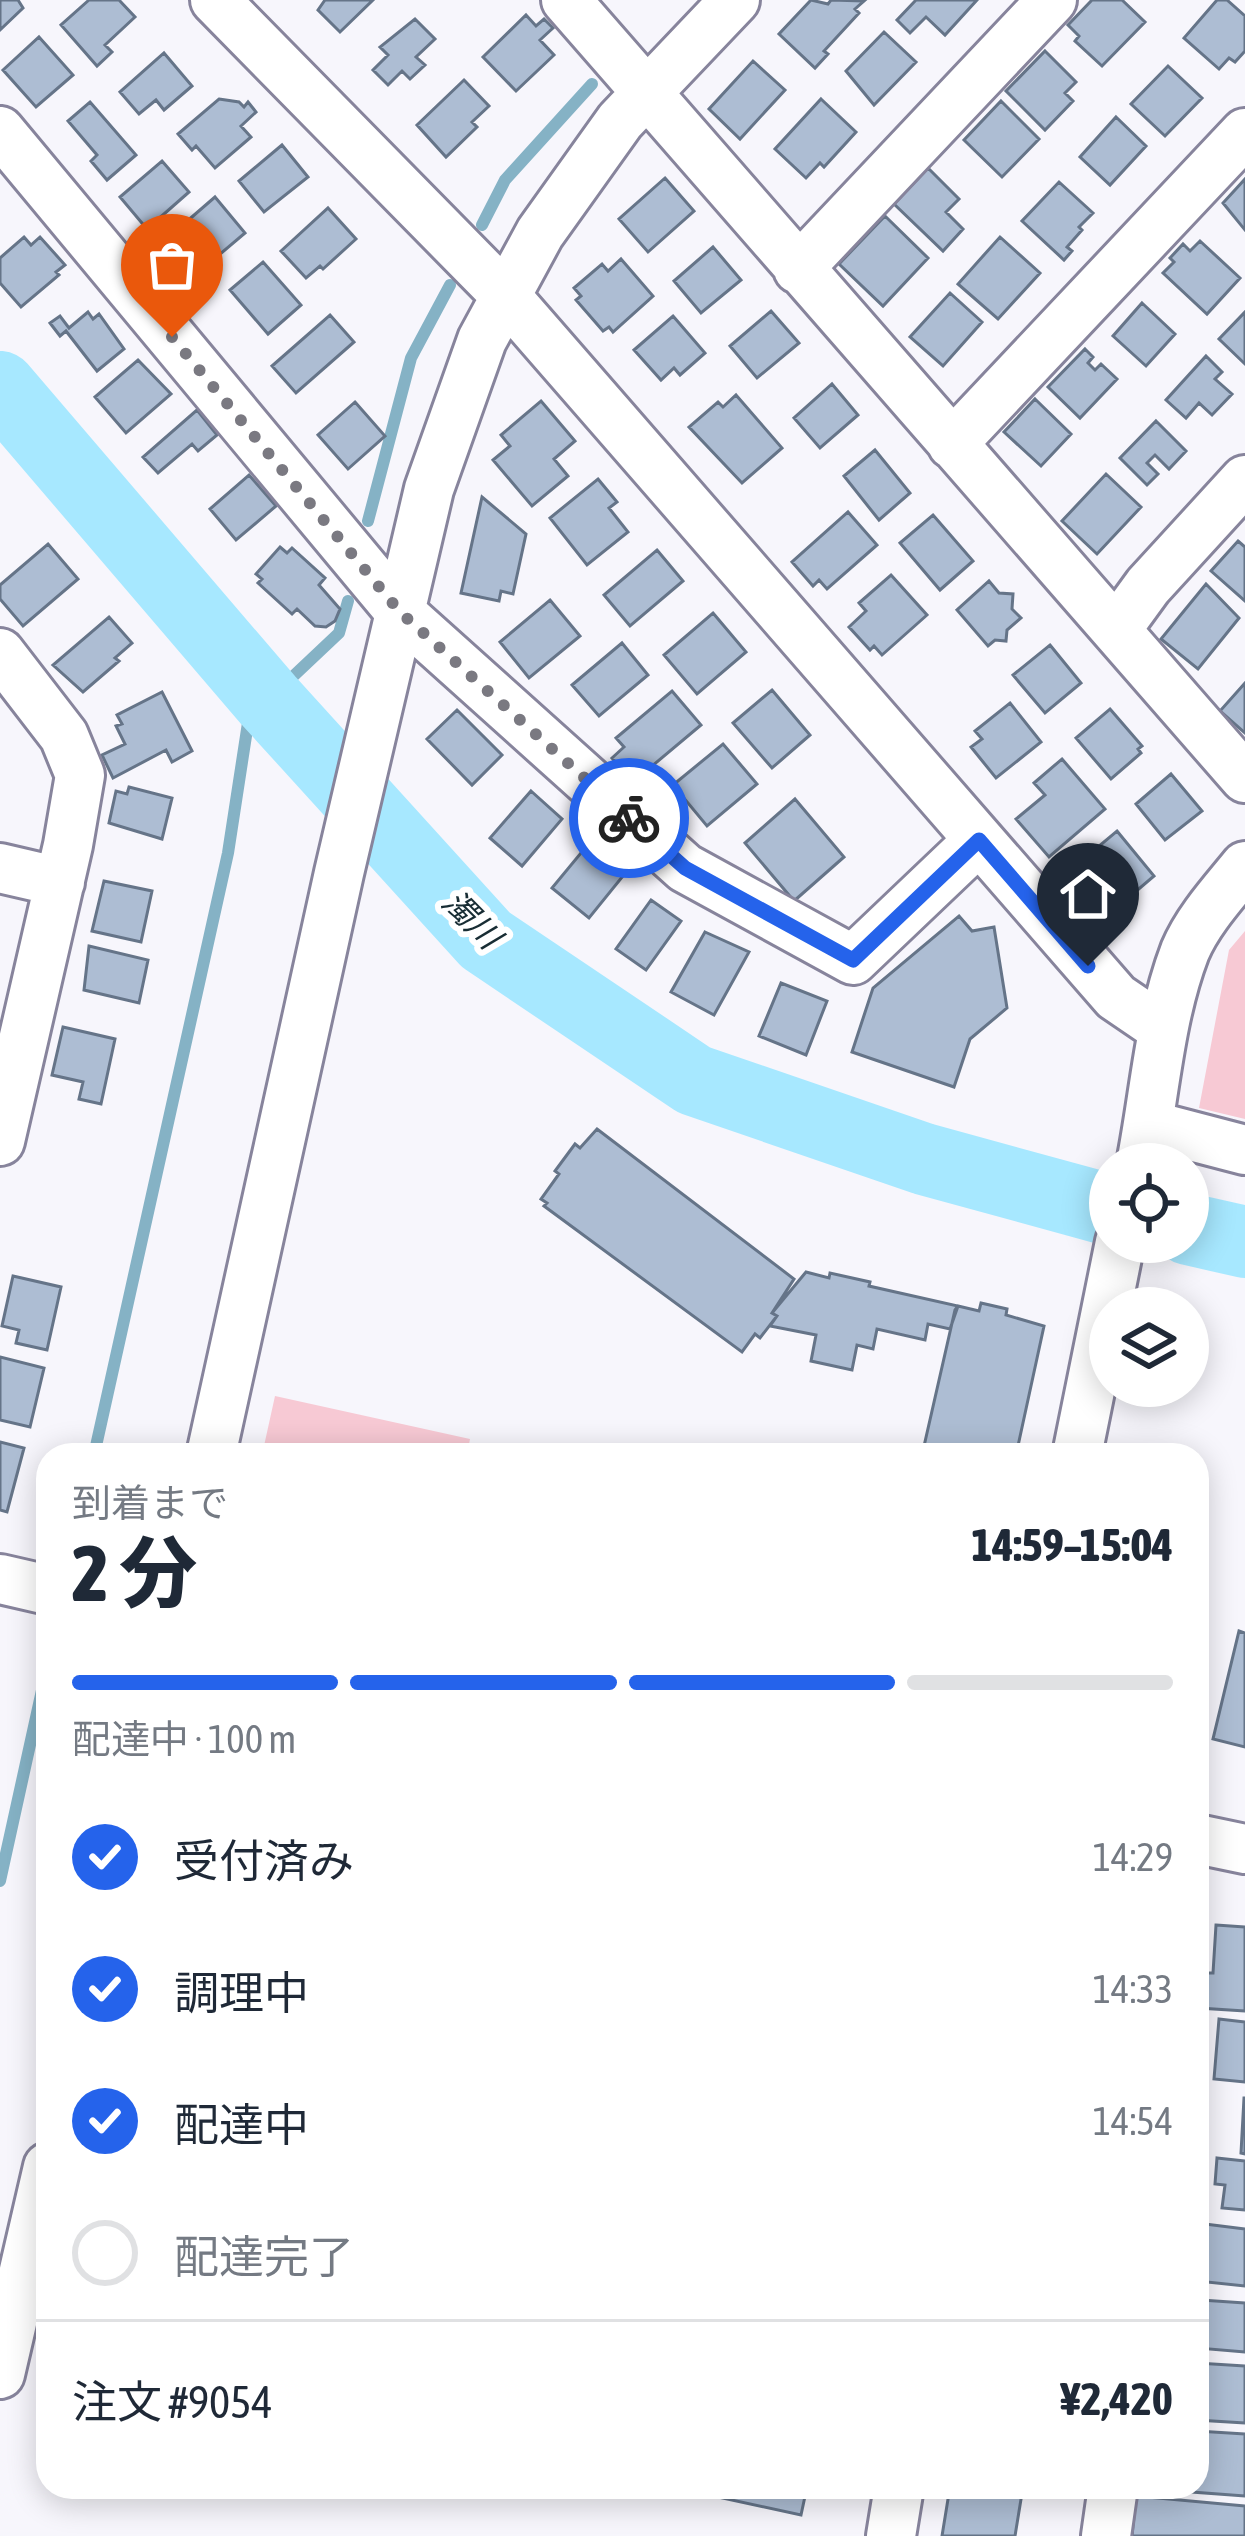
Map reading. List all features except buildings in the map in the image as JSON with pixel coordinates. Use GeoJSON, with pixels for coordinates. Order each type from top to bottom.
{"type":"FeatureCollection","features":[{"type":"Feature","properties":{"kind":"street"},"geometry":{"type":"LineString","coordinates":[[215,0],[504,294],[1115,997],[1163,1029]]}},
{"type":"Feature","properties":{"kind":"street"},"geometry":{"type":"LineString","coordinates":[[566,0],[1245,778]]}},
{"type":"Feature","properties":{"kind":"street"},"geometry":{"type":"LineString","coordinates":[[215,1443],[429,489],[482,340],[540,232],[620,121],[735,0]]}},
{"type":"Feature","properties":{"kind":"street"},"geometry":{"type":"LineString","coordinates":[[798,269],[1052,0]]}},
{"type":"Feature","properties":{"kind":"street"},"geometry":{"type":"LineString","coordinates":[[0,131],[400,612],[685,868],[853,960],[979,840]]}},
{"type":"Feature","properties":{"kind":"street"},"geometry":{"type":"LineString","coordinates":[[952,444],[1245,133]]}},
{"type":"Feature","properties":{"kind":"street"},"geometry":{"type":"LineString","coordinates":[[1115,630],[1148,586],[1245,481]]}},
{"type":"Feature","properties":{"kind":"street"},"geometry":{"type":"LineString","coordinates":[[0,653],[64,736],[80,775],[60,882],[3,1118]]}},
{"type":"Feature","properties":{"kind":"street"},"geometry":{"type":"LineString","coordinates":[[1145,1143],[1163,1029],[1186,948],[1245,866]]}},
{"type":"Feature","properties":{"kind":"street"},"geometry":{"type":"LineString","coordinates":[[0,868],[60,882]]}},
{"type":"Feature","properties":{"kind":"street"},"geometry":{"type":"LineString","coordinates":[[1209,1148],[1245,1150]]}},
{"type":"Feature","properties":{"kind":"street"},"geometry":{"type":"LineString","coordinates":[[1079,1443],[1115,1263]]}},
{"type":"Feature","properties":{"kind":"street"},"geometry":{"type":"LineString","coordinates":[[1209,1842],[1245,1849]]}},
{"type":"Feature","properties":{"kind":"street"},"geometry":{"type":"LineString","coordinates":[[0,2374],[36,2219]]}},
{"type":"Feature","properties":{"kind":"street"},"geometry":{"type":"LineString","coordinates":[[891,2536],[897,2499]]}},
{"type":"Feature","properties":{"kind":"street"},"geometry":{"type":"LineString","coordinates":[[1106,2536],[1111,2499]]}},
{"type":"Feature","properties":{"kind":"shaded area"},"geometry":{"type":"Polygon","coordinates":[[[1245,931],[1245,1119],[1199,1108],[1229,950],[1245,931]]]}},
{"type":"Feature","properties":{"kind":"shaded area"},"geometry":{"type":"Polygon","coordinates":[[[275,1396],[470,1439],[469,1443],[265,1443],[275,1396]]]}},
{"type":"Feature","properties":{"kind":"waterway"},"geometry":{"type":"LineString","coordinates":[[482,225],[505,180],[592,84]]}},
{"type":"Feature","properties":{"kind":"waterway"},"geometry":{"type":"LineString","coordinates":[[368,521],[411,358],[450,285]]}},
{"type":"Feature","properties":{"kind":"waterway","name":"濁川"},"geometry":{"type":"LineString","coordinates":[[0,387],[268,700],[486,940],[694,1080],[924,1159],[1089,1204]]}},
{"type":"Feature","properties":{"kind":"waterway"},"geometry":{"type":"LineString","coordinates":[[268,700],[339,633],[348,601]]}},
{"type":"Feature","properties":{"kind":"waterway"},"geometry":{"type":"LineString","coordinates":[[97,1443],[228,853],[254,684]]}},
{"type":"Feature","properties":{"kind":"waterway","name":"濁川"},"geometry":{"type":"LineString","coordinates":[[1209,1234],[1245,1242]]}},
{"type":"Feature","properties":{"kind":"waterway"},"geometry":{"type":"LineString","coordinates":[[0,1881],[36,1718]]}},
{"type":"Feature","properties":{"kind":"way so far"},"geometry":{"type":"LineString","coordinates":[[172,337],[400,612],[629,818]]}},
{"type":"Feature","properties":{"kind":"route"},"geometry":{"type":"LineString","coordinates":[[629,818],[685,868],[853,960],[979,840],[1088,966]]}}]}
